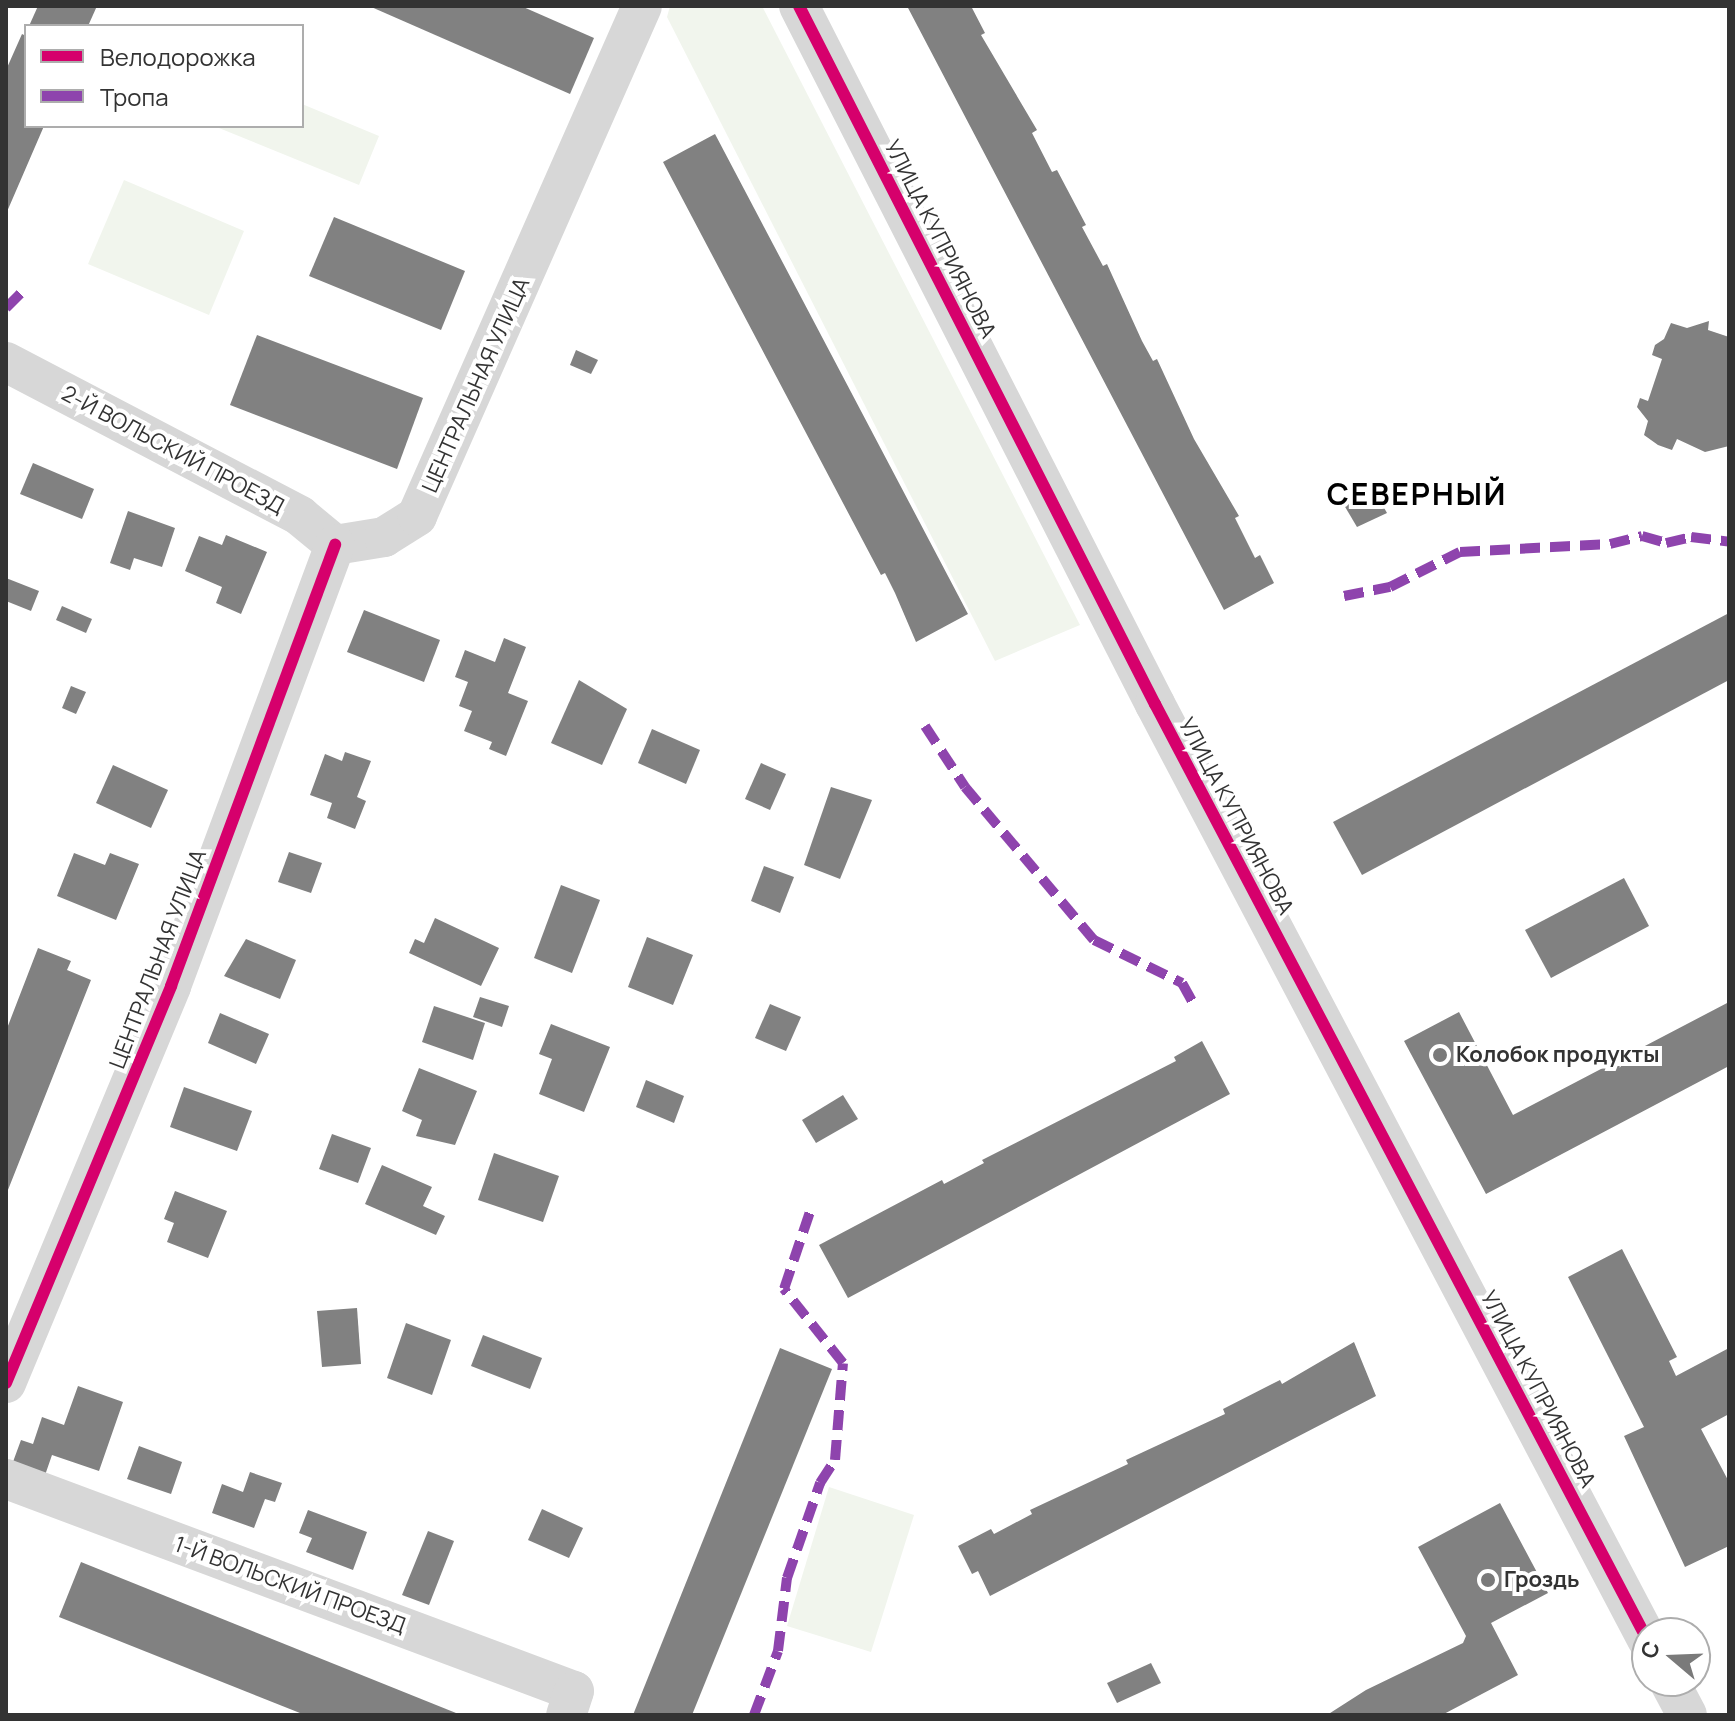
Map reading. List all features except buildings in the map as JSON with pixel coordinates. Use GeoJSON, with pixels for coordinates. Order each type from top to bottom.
{"type":"FeatureCollection","features":[{"type":"Feature","properties":{"kind":"street","name":"ЦЕНТРАЛЬНАЯ УЛИЦА"},"geometry":{"type":"LineString","coordinates":[[6,1383],[171,986],[335,545],[384,537],[417,516],[588,139],[642,6]]}},
{"type":"Feature","properties":{"kind":"street","name":"УЛИЦА КУПРИЯНОВА"},"geometry":{"type":"LineString","coordinates":[[799,6],[1155,704],[1635,1617]]}},
{"type":"Feature","properties":{"kind":"street","name":"2-Й ВОЛЬСКИЙ ПРОЕЗД"},"geometry":{"type":"LineString","coordinates":[[6,362],[300,516],[335,545]]}},
{"type":"Feature","properties":{"kind":"street","name":"1-Й ВОЛЬСКИЙ ПРОЕЗД"},"geometry":{"type":"LineString","coordinates":[[6,1479],[570,1703]]}},
{"type":"Feature","properties":{"kind":"street"},"geometry":{"type":"LineString","coordinates":[[1677,1697],[1687,1715]]}},
{"type":"Feature","properties":{"kind":"shaded area"},"geometry":{"type":"Polygon","coordinates":[[[670,6],[762,6],[1080,625],[995,661],[667,17],[670,6]]]}},
{"type":"Feature","properties":{"kind":"shaded area"},"geometry":{"type":"Polygon","coordinates":[[[304,105],[379,136],[359,185],[219,128],[304,128],[304,105]]]}},
{"type":"Feature","properties":{"kind":"shaded area"},"geometry":{"type":"Polygon","coordinates":[[[124,180],[244,231],[209,315],[88,264],[124,180]]]}},
{"type":"Feature","properties":{"kind":"shaded area"},"geometry":{"type":"Polygon","coordinates":[[[829,1487],[914,1515],[871,1652],[787,1626],[829,1487]]]}},
{"type":"Feature","properties":{"kind":"marked path"},"geometry":{"type":"LineString","coordinates":[[6,308],[24,290]]}},
{"type":"Feature","properties":{"kind":"marked path"},"geometry":{"type":"LineString","coordinates":[[1344,596],[1390,587],[1460,552],[1610,544],[1642,536],[1666,543],[1691,537],[1729,542]]}},
{"type":"Feature","properties":{"kind":"marked path"},"geometry":{"type":"LineString","coordinates":[[925,726],[965,787],[1094,940],[1182,983],[1195,1006]]}},
{"type":"Feature","properties":{"kind":"marked path"},"geometry":{"type":"LineString","coordinates":[[754,1715],[778,1651],[787,1578],[820,1483],[835,1460],[843,1363],[784,1289],[812,1206]]}},
{"type":"Feature","properties":{"kind":"cycle path"},"geometry":{"type":"LineString","coordinates":[[799,6],[1155,704],[1635,1617]]}},
{"type":"Feature","properties":{"kind":"cycle path"},"geometry":{"type":"LineString","coordinates":[[6,1383],[171,986],[335,545]]}},
{"type":"Feature","properties":{"kind":"place","name":"Колобок продукты"},"geometry":{"type":"Point","coordinates":[1440,1055]}},
{"type":"Feature","properties":{"kind":"place","name":"Гроздь"},"geometry":{"type":"Point","coordinates":[1488,1580]}},
{"type":"Feature","properties":{"kind":"district","name":"СЕВЕРНЫЙ"},"geometry":{"type":"Point","coordinates":[1417,494]}}]}
